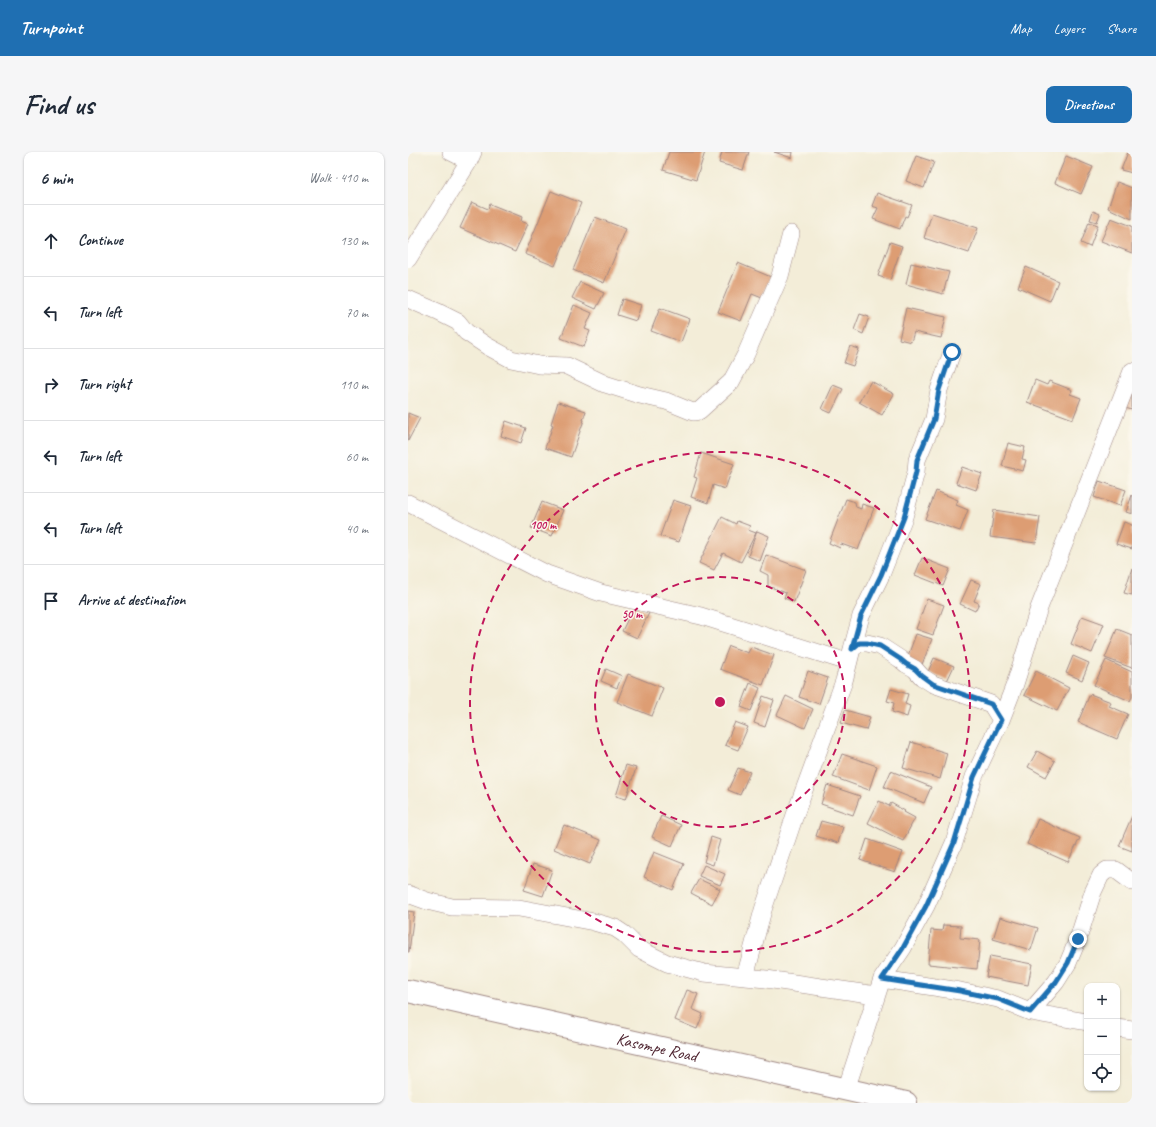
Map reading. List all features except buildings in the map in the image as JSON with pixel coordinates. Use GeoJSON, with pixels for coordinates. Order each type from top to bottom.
{"type":"FeatureCollection","features":[{"type":"Feature","properties":{"kind":"street"},"geometry":{"type":"LineString","coordinates":[[408,259],[471,157],[451,152]]}},
{"type":"Feature","properties":{"kind":"street"},"geometry":{"type":"LineString","coordinates":[[408,299],[458,322],[466,332],[487,346],[511,359],[539,365],[567,366],[605,384],[666,401],[693,412],[699,412],[731,382],[746,354],[780,276],[791,234]]}},
{"type":"Feature","properties":{"kind":"street"},"geometry":{"type":"LineString","coordinates":[[745,977],[763,910],[796,812],[844,681],[861,616],[881,575],[904,517],[916,472],[917,460],[934,419],[939,390],[952,352]]}},
{"type":"Feature","properties":{"kind":"street"},"geometry":{"type":"LineString","coordinates":[[846,1090],[879,987],[926,906],[954,843],[974,777],[1001,720],[1015,684],[1039,608],[1132,371]]}},
{"type":"Feature","properties":{"kind":"street"},"geometry":{"type":"LineString","coordinates":[[408,503],[547,574],[601,593],[701,616],[850,655]]}},
{"type":"Feature","properties":{"kind":"street"},"geometry":{"type":"LineString","coordinates":[[850,655],[859,643],[880,646],[915,669],[933,684],[991,704],[1001,720]]}},
{"type":"Feature","properties":{"kind":"street"},"geometry":{"type":"LineString","coordinates":[[1030,1012],[1056,982],[1068,963],[1078,939],[1093,892],[1101,875],[1108,870],[1116,870],[1132,882]]}},
{"type":"Feature","properties":{"kind":"street"},"geometry":{"type":"LineString","coordinates":[[408,894],[427,901],[452,907],[519,908],[594,922],[615,928],[624,934],[639,949],[667,963],[704,973],[879,987],[960,991],[998,999],[1030,1012],[1084,1021]]}},
{"type":"Feature","properties":{"kind":"street","name":"Kasompe Road"},"geometry":{"type":"LineString","coordinates":[[408,991],[906,1103]]}},
{"type":"Feature","properties":{"kind":"street"},"geometry":{"type":"LineString","coordinates":[[1120,1028],[1132,1030]]}},
{"type":"Feature","properties":{"kind":"route"},"geometry":{"type":"LineString","coordinates":[[952,352],[939,390],[934,419],[917,460],[916,472],[904,517],[881,575],[861,616],[852,649],[859,643],[880,646],[915,669],[933,684],[991,704],[1001,720],[974,777],[954,843],[926,906],[903,948],[882,979],[960,991],[998,999],[1030,1012],[1056,982],[1068,963],[1078,939]]}}]}
